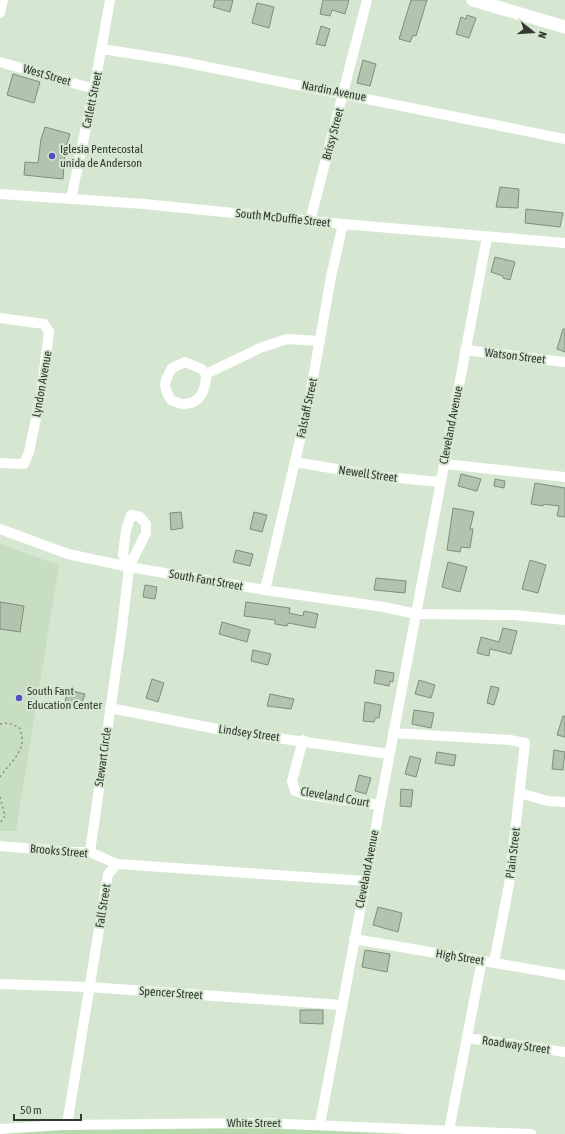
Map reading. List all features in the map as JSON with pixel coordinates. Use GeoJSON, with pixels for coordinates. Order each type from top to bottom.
{"type":"FeatureCollection","features":[{"type":"Feature","properties":{"kind":"main road"},"geometry":{"type":"LineString","coordinates":[[473,0],[565,27]]}},
{"type":"Feature","properties":{"kind":"street"},"geometry":{"type":"LineString","coordinates":[[0,13],[4,0]]}},
{"type":"Feature","properties":{"kind":"street","name":"Catlett Street"},"geometry":{"type":"LineString","coordinates":[[71,199],[102,49],[110,0]]}},
{"type":"Feature","properties":{"kind":"street","name":"Brissy Street"},"geometry":{"type":"LineString","coordinates":[[310,221],[367,0]]}},
{"type":"Feature","properties":{"kind":"street","name":"Nardin Avenue"},"geometry":{"type":"LineString","coordinates":[[102,49],[178,61],[343,93],[565,139]]}},
{"type":"Feature","properties":{"kind":"street","name":"West Street"},"geometry":{"type":"LineString","coordinates":[[0,62],[94,89]]}},
{"type":"Feature","properties":{"kind":"street","name":"South McDuffie Street"},"geometry":{"type":"LineString","coordinates":[[0,194],[144,204],[310,221],[565,244]]}},
{"type":"Feature","properties":{"kind":"street","name":"Falstaff Street"},"geometry":{"type":"LineString","coordinates":[[265,590],[309,401],[331,277],[343,224]]}},
{"type":"Feature","properties":{"kind":"street","name":"Cleveland Avenue"},"geometry":{"type":"LineString","coordinates":[[320,1124],[487,237]]}},
{"type":"Feature","properties":{"kind":"street","name":"Lyndon Avenue"},"geometry":{"type":"LineString","coordinates":[[0,318],[44,324],[49,332],[42,388],[30,452],[24,464],[0,463]]}},
{"type":"Feature","properties":{"kind":"street"},"geometry":{"type":"LineString","coordinates":[[206,374],[260,348],[287,339],[320,342]]}},
{"type":"Feature","properties":{"kind":"street","name":"Watson Street"},"geometry":{"type":"LineString","coordinates":[[466,350],[565,362]]}},
{"type":"Feature","properties":{"kind":"street"},"geometry":{"type":"LineString","coordinates":[[185,362],[202,369],[206,374],[203,394],[196,401],[184,404],[171,400],[166,391],[164,382],[172,368],[185,362]]}},
{"type":"Feature","properties":{"kind":"street","name":"Newell Street"},"geometry":{"type":"LineString","coordinates":[[295,462],[377,476],[440,482]]}},
{"type":"Feature","properties":{"kind":"street"},"geometry":{"type":"LineString","coordinates":[[444,464],[565,477]]}},
{"type":"Feature","properties":{"kind":"street","name":"South Fant Street"},"geometry":{"type":"LineString","coordinates":[[0,529],[68,554],[129,567],[265,590],[384,607],[416,614]]}},
{"type":"Feature","properties":{"kind":"street","name":"Stewart Circle"},"geometry":{"type":"LineString","coordinates":[[90,852],[122,628],[129,567]]}},
{"type":"Feature","properties":{"kind":"street"},"geometry":{"type":"LineString","coordinates":[[416,614],[514,615],[565,620]]}},
{"type":"Feature","properties":{"kind":"street","name":"Lindsey Street"},"geometry":{"type":"LineString","coordinates":[[110,708],[222,730],[303,740],[389,754]]}},
{"type":"Feature","properties":{"kind":"street","name":"Plain Street"},"geometry":{"type":"LineString","coordinates":[[393,733],[510,740],[525,743],[509,885],[494,962]]}},
{"type":"Feature","properties":{"kind":"street","name":"Cleveland Court"},"geometry":{"type":"LineString","coordinates":[[303,740],[292,781],[295,790],[304,794],[379,805]]}},
{"type":"Feature","properties":{"kind":"street"},"geometry":{"type":"LineString","coordinates":[[520,793],[548,801],[565,802]]}},
{"type":"Feature","properties":{"kind":"street","name":"Brooks Street"},"geometry":{"type":"LineString","coordinates":[[0,846],[70,852],[90,852],[117,864]]}},
{"type":"Feature","properties":{"kind":"street"},"geometry":{"type":"LineString","coordinates":[[117,864],[365,881]]}},
{"type":"Feature","properties":{"kind":"street","name":"Fall Street"},"geometry":{"type":"LineString","coordinates":[[67,1125],[108,874],[117,864]]}},
{"type":"Feature","properties":{"kind":"street","name":"High Street"},"geometry":{"type":"LineString","coordinates":[[354,939],[565,975]]}},
{"type":"Feature","properties":{"kind":"street"},"geometry":{"type":"LineString","coordinates":[[449,1130],[482,960]]}},
{"type":"Feature","properties":{"kind":"street","name":"Spencer Street"},"geometry":{"type":"LineString","coordinates":[[0,984],[89,987],[342,1005]]}},
{"type":"Feature","properties":{"kind":"street","name":"Roadway Street"},"geometry":{"type":"LineString","coordinates":[[467,1038],[565,1052]]}},
{"type":"Feature","properties":{"kind":"street","name":"White Street"},"geometry":{"type":"LineString","coordinates":[[0,1129],[67,1125],[320,1124],[532,1134]]}},
{"type":"Feature","properties":{"kind":"path"},"geometry":{"type":"LineString","coordinates":[[0,724],[8,723],[20,727],[24,737],[21,748],[0,778]]}},
{"type":"Feature","properties":{"kind":"path"},"geometry":{"type":"LineString","coordinates":[[0,797],[5,816],[0,824]]}},
{"type":"Feature","properties":{"kind":"shaded area","name":"South Fant Education Center"},"geometry":{"type":"Polygon","coordinates":[[[0,544],[59,565],[16,831],[0,831],[0,544]]]}},
{"type":"Feature","properties":{"kind":"shaded area"},"geometry":{"type":"Polygon","coordinates":[[[211,1126],[449,1134],[0,1134],[0,1131],[211,1126]]]}},
{"type":"Feature","properties":{"kind":"building"},"geometry":{"type":"Polygon","coordinates":[[[215,0],[233,0],[230,12],[213,7],[215,0]]]}},
{"type":"Feature","properties":{"kind":"building"},"geometry":{"type":"Polygon","coordinates":[[[323,0],[349,0],[345,14],[332,10],[330,16],[320,14],[323,0]]]}},
{"type":"Feature","properties":{"kind":"building"},"geometry":{"type":"Polygon","coordinates":[[[411,0],[427,0],[416,36],[413,35],[410,42],[399,39],[411,0]]]}},
{"type":"Feature","properties":{"kind":"building"},"geometry":{"type":"Polygon","coordinates":[[[257,3],[274,7],[269,28],[252,23],[257,3]]]}},
{"type":"Feature","properties":{"kind":"building"},"geometry":{"type":"Polygon","coordinates":[[[467,15],[476,18],[469,38],[456,34],[461,17],[466,19],[467,15]]]}},
{"type":"Feature","properties":{"kind":"building"},"geometry":{"type":"Polygon","coordinates":[[[321,26],[330,29],[325,46],[316,44],[321,26]]]}},
{"type":"Feature","properties":{"kind":"building"},"geometry":{"type":"Polygon","coordinates":[[[363,60],[376,64],[370,86],[357,83],[363,60]]]}},
{"type":"Feature","properties":{"kind":"building"},"geometry":{"type":"Polygon","coordinates":[[[13,74],[40,82],[34,103],[7,95],[13,74]]]}},
{"type":"Feature","properties":{"kind":"building","name":"Iglesia Pentecostal unida de Anderson"},"geometry":{"type":"Polygon","coordinates":[[[45,127],[70,134],[65,150],[63,179],[24,175],[25,162],[38,163],[41,139],[45,127]]]}},
{"type":"Feature","properties":{"kind":"building"},"geometry":{"type":"Polygon","coordinates":[[[500,187],[519,189],[518,208],[496,207],[500,187]]]}},
{"type":"Feature","properties":{"kind":"building"},"geometry":{"type":"Polygon","coordinates":[[[526,209],[563,213],[560,227],[525,223],[526,209]]]}},
{"type":"Feature","properties":{"kind":"building"},"geometry":{"type":"Polygon","coordinates":[[[495,257],[515,262],[510,280],[491,272],[495,257]]]}},
{"type":"Feature","properties":{"kind":"building"},"geometry":{"type":"Polygon","coordinates":[[[563,329],[565,329],[565,352],[557,349],[563,329]]]}},
{"type":"Feature","properties":{"kind":"building"},"geometry":{"type":"Polygon","coordinates":[[[461,474],[481,479],[477,491],[458,486],[461,474]]]}},
{"type":"Feature","properties":{"kind":"building"},"geometry":{"type":"Polygon","coordinates":[[[495,479],[505,481],[504,488],[494,486],[495,479]]]}},
{"type":"Feature","properties":{"kind":"building"},"geometry":{"type":"Polygon","coordinates":[[[535,483],[565,488],[565,517],[557,516],[559,506],[531,504],[535,483]]]}},
{"type":"Feature","properties":{"kind":"building"},"geometry":{"type":"Polygon","coordinates":[[[453,508],[474,512],[470,529],[473,529],[470,548],[461,547],[460,552],[447,550],[453,508]]]}},
{"type":"Feature","properties":{"kind":"building"},"geometry":{"type":"Polygon","coordinates":[[[181,512],[183,528],[171,530],[170,513],[181,512]]]}},
{"type":"Feature","properties":{"kind":"building"},"geometry":{"type":"Polygon","coordinates":[[[254,512],[267,515],[262,532],[250,529],[254,512]]]}},
{"type":"Feature","properties":{"kind":"building"},"geometry":{"type":"Polygon","coordinates":[[[236,550],[253,554],[250,566],[233,562],[236,550]]]}},
{"type":"Feature","properties":{"kind":"building"},"geometry":{"type":"Polygon","coordinates":[[[530,560],[546,565],[538,593],[522,589],[530,560]]]}},
{"type":"Feature","properties":{"kind":"building"},"geometry":{"type":"Polygon","coordinates":[[[448,562],[467,567],[460,592],[442,587],[448,562]]]}},
{"type":"Feature","properties":{"kind":"building"},"geometry":{"type":"Polygon","coordinates":[[[376,578],[406,581],[405,593],[374,590],[376,578]]]}},
{"type":"Feature","properties":{"kind":"building"},"geometry":{"type":"Polygon","coordinates":[[[145,585],[157,587],[155,599],[143,597],[145,585]]]}},
{"type":"Feature","properties":{"kind":"building"},"geometry":{"type":"Polygon","coordinates":[[[0,602],[24,606],[20,632],[0,629],[0,602]]]}},
{"type":"Feature","properties":{"kind":"building"},"geometry":{"type":"Polygon","coordinates":[[[246,602],[290,608],[289,613],[303,616],[304,611],[318,614],[315,628],[288,623],[287,626],[275,624],[275,620],[244,616],[246,602]]]}},
{"type":"Feature","properties":{"kind":"building"},"geometry":{"type":"Polygon","coordinates":[[[222,622],[250,630],[247,642],[219,634],[222,622]]]}},
{"type":"Feature","properties":{"kind":"building"},"geometry":{"type":"Polygon","coordinates":[[[503,628],[517,631],[511,654],[490,649],[489,656],[477,653],[481,637],[499,642],[503,628]]]}},
{"type":"Feature","properties":{"kind":"building"},"geometry":{"type":"Polygon","coordinates":[[[253,650],[271,654],[268,665],[251,661],[253,650]]]}},
{"type":"Feature","properties":{"kind":"building"},"geometry":{"type":"Polygon","coordinates":[[[376,670],[394,673],[393,682],[390,681],[389,686],[374,683],[376,670]]]}},
{"type":"Feature","properties":{"kind":"building"},"geometry":{"type":"Polygon","coordinates":[[[152,679],[164,683],[158,702],[146,698],[152,679]]]}},
{"type":"Feature","properties":{"kind":"building"},"geometry":{"type":"Polygon","coordinates":[[[419,680],[435,685],[431,698],[415,694],[419,680]]]}},
{"type":"Feature","properties":{"kind":"building"},"geometry":{"type":"Polygon","coordinates":[[[491,686],[499,688],[494,705],[487,703],[491,686]]]}},
{"type":"Feature","properties":{"kind":"building"},"geometry":{"type":"Polygon","coordinates":[[[68,690],[85,694],[81,706],[65,702],[68,690]]]}},
{"type":"Feature","properties":{"kind":"building"},"geometry":{"type":"Polygon","coordinates":[[[270,694],[294,699],[291,709],[267,706],[270,694]]]}},
{"type":"Feature","properties":{"kind":"building"},"geometry":{"type":"Polygon","coordinates":[[[365,702],[381,705],[379,718],[375,718],[374,722],[363,721],[365,702]]]}},
{"type":"Feature","properties":{"kind":"building"},"geometry":{"type":"Polygon","coordinates":[[[414,710],[434,713],[431,728],[412,724],[414,710]]]}},
{"type":"Feature","properties":{"kind":"building"},"geometry":{"type":"Polygon","coordinates":[[[563,716],[565,716],[565,737],[557,735],[563,716]]]}},
{"type":"Feature","properties":{"kind":"building"},"geometry":{"type":"Polygon","coordinates":[[[554,750],[565,752],[563,770],[552,769],[554,750]]]}},
{"type":"Feature","properties":{"kind":"building"},"geometry":{"type":"Polygon","coordinates":[[[437,752],[456,755],[454,766],[435,763],[437,752]]]}},
{"type":"Feature","properties":{"kind":"building"},"geometry":{"type":"Polygon","coordinates":[[[410,756],[421,759],[416,777],[405,774],[410,756]]]}},
{"type":"Feature","properties":{"kind":"building"},"geometry":{"type":"Polygon","coordinates":[[[359,775],[371,778],[366,794],[355,791],[359,775]]]}},
{"type":"Feature","properties":{"kind":"building"},"geometry":{"type":"Polygon","coordinates":[[[401,789],[413,790],[411,807],[400,806],[401,789]]]}},
{"type":"Feature","properties":{"kind":"building"},"geometry":{"type":"Polygon","coordinates":[[[378,907],[402,913],[398,932],[373,925],[378,907]]]}},
{"type":"Feature","properties":{"kind":"building"},"geometry":{"type":"Polygon","coordinates":[[[365,950],[390,954],[387,972],[362,967],[365,950]]]}},
{"type":"Feature","properties":{"kind":"building"},"geometry":{"type":"Polygon","coordinates":[[[300,1010],[323,1010],[323,1024],[300,1023],[300,1010]]]}},
{"type":"Feature","properties":{"kind":"place","name":"Iglesia Pentecostal unida de Anderson"},"geometry":{"type":"Point","coordinates":[52,156]}},
{"type":"Feature","properties":{"kind":"place","name":"South Fant Education Center"},"geometry":{"type":"Point","coordinates":[19,698]}}]}
